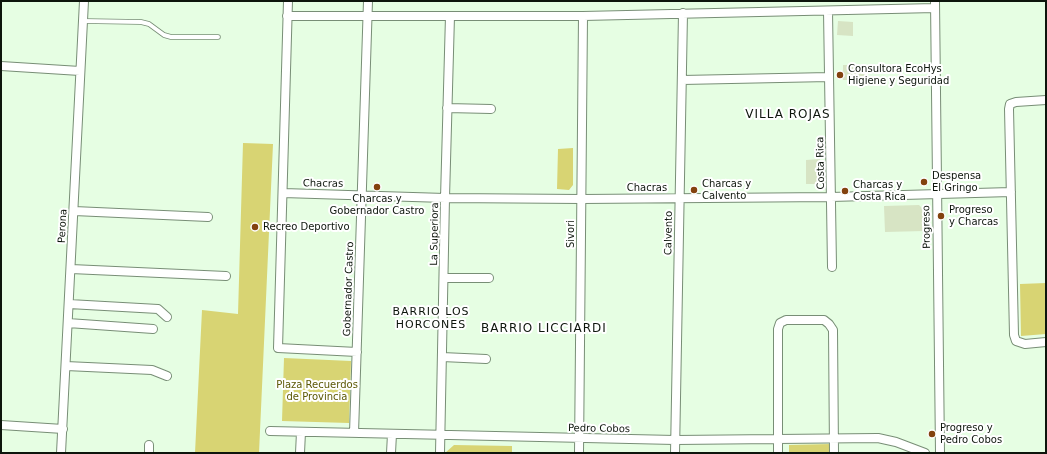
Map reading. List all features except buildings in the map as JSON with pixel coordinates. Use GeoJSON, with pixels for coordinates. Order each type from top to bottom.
{"type":"FeatureCollection","features":[{"type":"Feature","properties":{"kind":"street","name":"Perona"},"geometry":{"type":"LineString","coordinates":[[61,453],[84,1]]}},
{"type":"Feature","properties":{"kind":"street"},"geometry":{"type":"LineString","coordinates":[[288,1],[278,348],[357,352]]}},
{"type":"Feature","properties":{"kind":"street","name":"Gobernador Castro"},"geometry":{"type":"LineString","coordinates":[[354,433],[368,1]]}},
{"type":"Feature","properties":{"kind":"street"},"geometry":{"type":"LineString","coordinates":[[287,16],[583,16],[828,11],[935,5]]}},
{"type":"Feature","properties":{"kind":"street","name":"Progreso"},"geometry":{"type":"LineString","coordinates":[[935,5],[940,453]]}},
{"type":"Feature","properties":{"kind":"street","name":"Costa Rica"},"geometry":{"type":"LineString","coordinates":[[828,11],[832,267]]}},
{"type":"Feature","properties":{"kind":"street","name":"Calvento"},"geometry":{"type":"LineString","coordinates":[[675,453],[683,13]]}},
{"type":"Feature","properties":{"kind":"street","name":"La Superiora"},"geometry":{"type":"LineString","coordinates":[[440,453],[450,16]]}},
{"type":"Feature","properties":{"kind":"street","name":"Sivori"},"geometry":{"type":"LineString","coordinates":[[580,453],[583,16]]}},
{"type":"Feature","properties":{"kind":"street"},"geometry":{"type":"LineString","coordinates":[[1,66],[80,71]]}},
{"type":"Feature","properties":{"kind":"street"},"geometry":{"type":"LineString","coordinates":[[682,80],[829,77]]}},
{"type":"Feature","properties":{"kind":"street"},"geometry":{"type":"LineString","coordinates":[[1046,100],[1010,104],[1009,108],[1014,335],[1016,341],[1025,344],[1046,342]]}},
{"type":"Feature","properties":{"kind":"street"},"geometry":{"type":"LineString","coordinates":[[448,108],[491,109]]}},
{"type":"Feature","properties":{"kind":"street","name":"Chacras"},"geometry":{"type":"LineString","coordinates":[[283,193],[445,198],[680,198],[831,197],[1011,192]]}},
{"type":"Feature","properties":{"kind":"street"},"geometry":{"type":"LineString","coordinates":[[74,211],[208,217]]}},
{"type":"Feature","properties":{"kind":"street"},"geometry":{"type":"LineString","coordinates":[[70,269],[226,276]]}},
{"type":"Feature","properties":{"kind":"street"},"geometry":{"type":"LineString","coordinates":[[444,278],[489,278]]}},
{"type":"Feature","properties":{"kind":"street"},"geometry":{"type":"LineString","coordinates":[[69,304],[158,309],[167,317]]}},
{"type":"Feature","properties":{"kind":"street"},"geometry":{"type":"LineString","coordinates":[[778,453],[778,329],[780,323],[786,320],[824,320],[833,330],[834,453]]}},
{"type":"Feature","properties":{"kind":"street"},"geometry":{"type":"LineString","coordinates":[[68,323],[153,329]]}},
{"type":"Feature","properties":{"kind":"street"},"geometry":{"type":"LineString","coordinates":[[442,357],[486,359]]}},
{"type":"Feature","properties":{"kind":"street"},"geometry":{"type":"LineString","coordinates":[[66,366],[152,370],[167,376]]}},
{"type":"Feature","properties":{"kind":"street"},"geometry":{"type":"LineString","coordinates":[[1,425],[63,429]]}},
{"type":"Feature","properties":{"kind":"street","name":"Pedro Cobos"},"geometry":{"type":"LineString","coordinates":[[270,432],[675,440],[834,440],[878,438],[896,442],[924,453]]}},
{"type":"Feature","properties":{"kind":"street"},"geometry":{"type":"LineString","coordinates":[[300,453],[301,432]]}},
{"type":"Feature","properties":{"kind":"street"},"geometry":{"type":"LineString","coordinates":[[391,453],[392,434]]}},
{"type":"Feature","properties":{"kind":"lane"},"geometry":{"type":"LineString","coordinates":[[83,21],[141,22],[149,24],[164,35],[171,37],[218,37]]}},
{"type":"Feature","properties":{"kind":"green space","name":"Recreo Deportivo"},"geometry":{"type":"Polygon","coordinates":[[[243,143],[273,144],[259,453],[195,453],[202,310],[238,314],[243,143]]]}},
{"type":"Feature","properties":{"kind":"green space"},"geometry":{"type":"Polygon","coordinates":[[[573,148],[573,185],[569,190],[557,189],[558,149],[573,148]]]}},
{"type":"Feature","properties":{"kind":"green space"},"geometry":{"type":"Polygon","coordinates":[[[1046,283],[1046,334],[1021,336],[1020,284],[1046,283]]]}},
{"type":"Feature","properties":{"kind":"green space","name":"Plaza Recuerdos de Provincia"},"geometry":{"type":"Polygon","coordinates":[[[284,358],[351,361],[349,423],[282,421],[284,358]]]}},
{"type":"Feature","properties":{"kind":"green space"},"geometry":{"type":"Polygon","coordinates":[[[831,444],[831,453],[789,453],[789,445],[831,444]]]}},
{"type":"Feature","properties":{"kind":"green space"},"geometry":{"type":"Polygon","coordinates":[[[454,445],[512,446],[512,453],[445,453],[454,445]]]}},
{"type":"Feature","properties":{"kind":"place","name":"Consultora EcoHys Higiene y Seguridad"},"geometry":{"type":"Point","coordinates":[840,75]}},
{"type":"Feature","properties":{"kind":"place","name":"Despensa El Gringo"},"geometry":{"type":"Point","coordinates":[924,182]}},
{"type":"Feature","properties":{"kind":"place","name":"Charcas y Gobernador Castro"},"geometry":{"type":"Point","coordinates":[377,187]}},
{"type":"Feature","properties":{"kind":"place","name":"Charcas y Calvento"},"geometry":{"type":"Point","coordinates":[694,190]}},
{"type":"Feature","properties":{"kind":"place","name":"Charcas y Costa Rica"},"geometry":{"type":"Point","coordinates":[845,191]}},
{"type":"Feature","properties":{"kind":"place","name":"Progreso y Charcas"},"geometry":{"type":"Point","coordinates":[941,216]}},
{"type":"Feature","properties":{"kind":"place","name":"Recreo Deportivo"},"geometry":{"type":"Point","coordinates":[255,227]}},
{"type":"Feature","properties":{"kind":"place","name":"Progreso y Pedro Cobos"},"geometry":{"type":"Point","coordinates":[932,434]}},
{"type":"Feature","properties":{"kind":"district","name":"VILLA ROJAS"},"geometry":{"type":"Point","coordinates":[788,115]}},
{"type":"Feature","properties":{"kind":"district","name":"BARRIO LOS HORCONES"},"geometry":{"type":"Point","coordinates":[431,318]}},
{"type":"Feature","properties":{"kind":"district","name":"BARRIO LICCIARDI"},"geometry":{"type":"Point","coordinates":[544,329]}}]}
